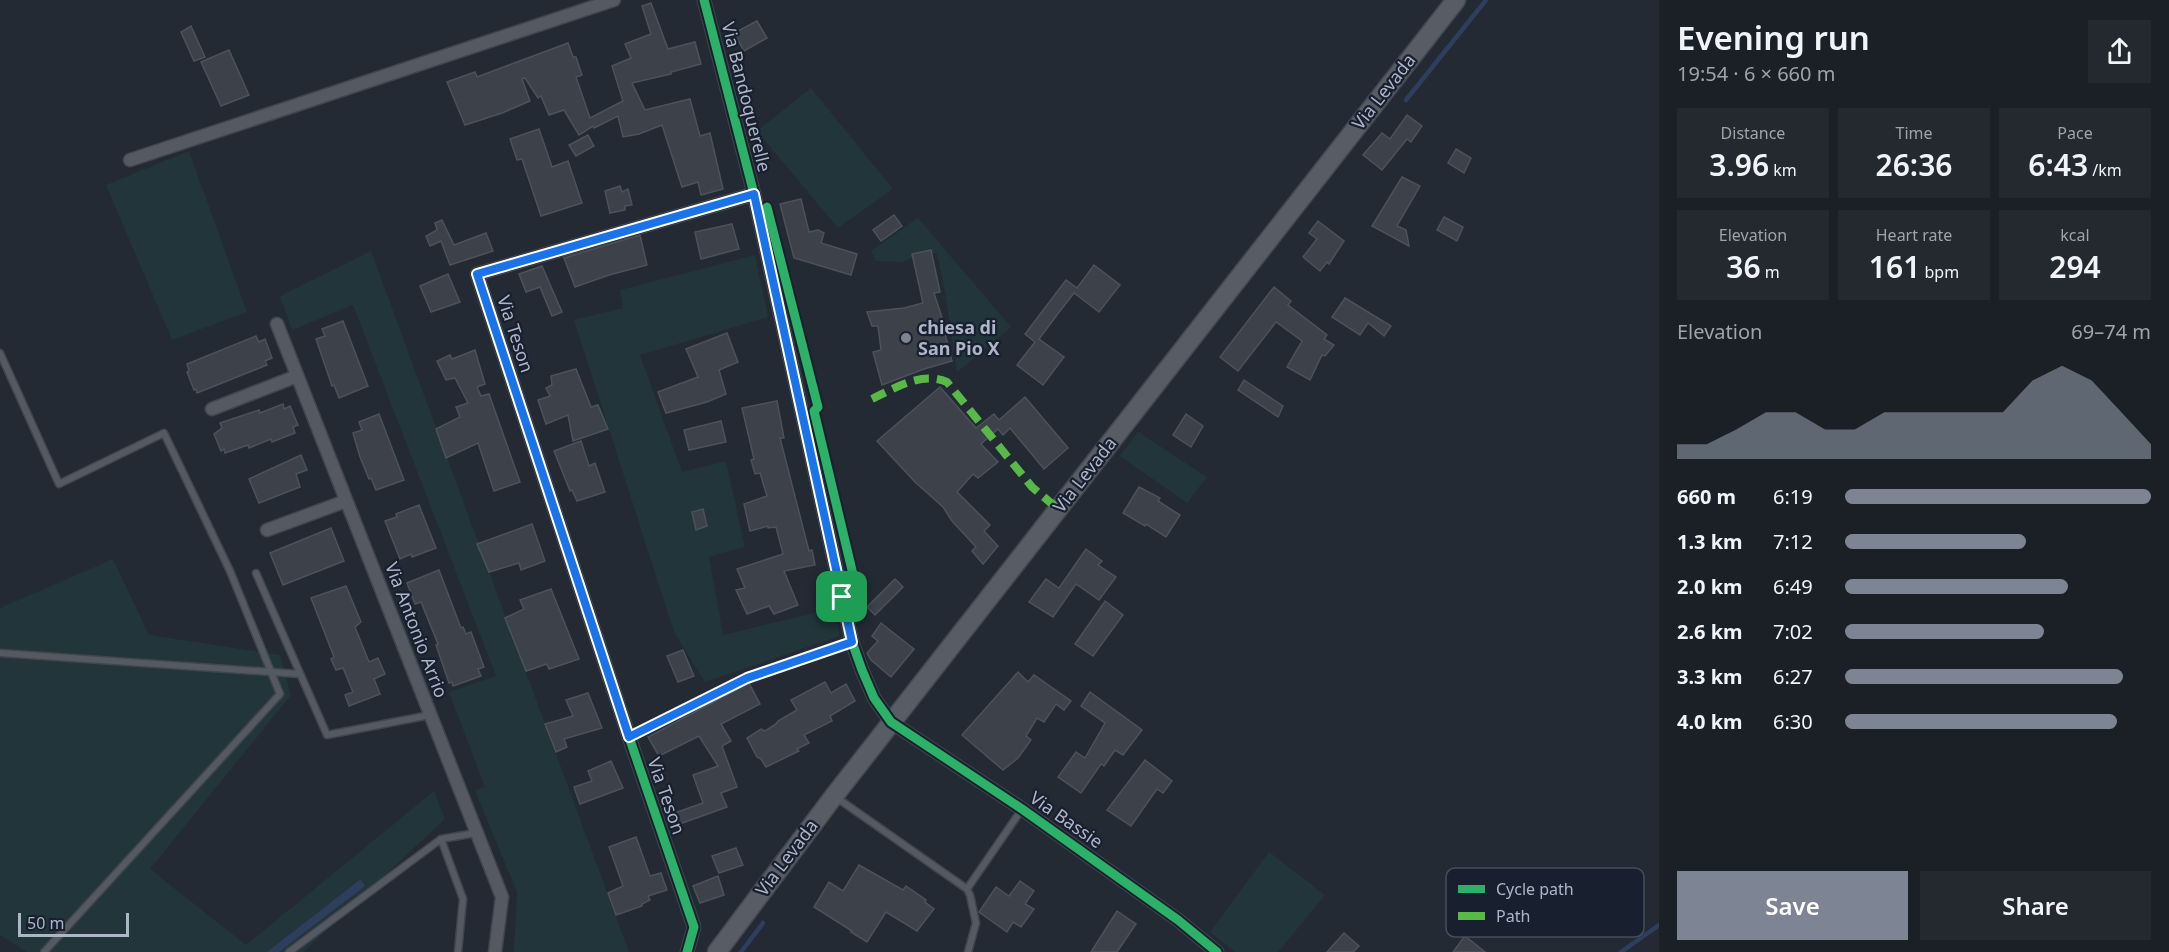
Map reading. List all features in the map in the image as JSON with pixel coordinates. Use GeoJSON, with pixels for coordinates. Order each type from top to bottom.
{"type":"FeatureCollection","features":[{"type":"Feature","properties":{"kind":"main road","name":"Via Levada"},"geometry":{"type":"LineString","coordinates":[[717,952],[891,722],[1456,0]]}},
{"type":"Feature","properties":{"kind":"street"},"geometry":{"type":"LineString","coordinates":[[130,160],[614,0]]}},
{"type":"Feature","properties":{"kind":"street","name":"Via Bandoquerelle"},"geometry":{"type":"LineString","coordinates":[[704,0],[754,194],[852,642],[874,698],[891,722]]}},
{"type":"Feature","properties":{"kind":"street","name":"Via Teson"},"geometry":{"type":"LineString","coordinates":[[687,952],[694,927],[477,274],[754,194]]}},
{"type":"Feature","properties":{"kind":"street","name":"Via Antonio Arrio"},"geometry":{"type":"LineString","coordinates":[[277,324],[502,897],[495,952]]}},
{"type":"Feature","properties":{"kind":"street"},"geometry":{"type":"LineString","coordinates":[[212,410],[297,376]]}},
{"type":"Feature","properties":{"kind":"street"},"geometry":{"type":"LineString","coordinates":[[267,530],[346,501]]}},
{"type":"Feature","properties":{"kind":"street","name":"Via Bassie"},"geometry":{"type":"LineString","coordinates":[[891,722],[1022,809],[1178,920],[1217,952]]}},
{"type":"Feature","properties":{"kind":"lane"},"geometry":{"type":"LineString","coordinates":[[0,353],[59,484],[164,433],[230,571],[280,694],[44,952]]}},
{"type":"Feature","properties":{"kind":"lane"},"geometry":{"type":"LineString","coordinates":[[256,573],[327,735],[430,715]]}},
{"type":"Feature","properties":{"kind":"lane"},"geometry":{"type":"LineString","coordinates":[[629,737],[747,678],[852,642]]}},
{"type":"Feature","properties":{"kind":"lane"},"geometry":{"type":"LineString","coordinates":[[0,653],[299,674]]}},
{"type":"Feature","properties":{"kind":"lane"},"geometry":{"type":"LineString","coordinates":[[834,796],[967,889],[976,923],[968,952]]}},
{"type":"Feature","properties":{"kind":"lane"},"geometry":{"type":"LineString","coordinates":[[967,889],[1022,809]]}},
{"type":"Feature","properties":{"kind":"lane"},"geometry":{"type":"LineString","coordinates":[[289,952],[441,838],[477,833]]}},
{"type":"Feature","properties":{"kind":"lane"},"geometry":{"type":"LineString","coordinates":[[441,838],[463,899],[458,952]]}},
{"type":"Feature","properties":{"kind":"green space"},"geometry":{"type":"Polygon","coordinates":[[[811,88],[893,189],[838,228],[757,131],[811,88]]]}},
{"type":"Feature","properties":{"kind":"green space"},"geometry":{"type":"Polygon","coordinates":[[[189,151],[247,312],[172,340],[106,185],[189,151]]]}},
{"type":"Feature","properties":{"kind":"green space"},"geometry":{"type":"Polygon","coordinates":[[[918,218],[1011,327],[957,372],[937,253],[924,253],[902,262],[876,261],[871,251],[918,218]]]}},
{"type":"Feature","properties":{"kind":"green space"},"geometry":{"type":"Polygon","coordinates":[[[371,251],[629,952],[514,952],[517,892],[475,791],[485,787],[449,692],[496,676],[353,305],[292,330],[280,296],[371,251]]]}},
{"type":"Feature","properties":{"kind":"green space"},"geometry":{"type":"Polygon","coordinates":[[[755,255],[768,317],[640,355],[682,472],[726,461],[745,547],[709,557],[723,635],[834,608],[840,636],[705,682],[674,632],[574,320],[623,308],[620,290],[755,255]]]}},
{"type":"Feature","properties":{"kind":"green space"},"geometry":{"type":"Polygon","coordinates":[[[1138,432],[1207,477],[1187,503],[1120,456],[1138,432]]]}},
{"type":"Feature","properties":{"kind":"green space"},"geometry":{"type":"Polygon","coordinates":[[[113,559],[149,635],[280,655],[291,695],[150,869],[246,945],[434,791],[445,819],[303,952],[27,952],[0,935],[0,608],[113,559]]]}},
{"type":"Feature","properties":{"kind":"green space"},"geometry":{"type":"Polygon","coordinates":[[[1269,852],[1325,895],[1278,952],[1235,952],[1210,932],[1269,852]]]}},
{"type":"Feature","properties":{"kind":"water"},"geometry":{"type":"Polygon","coordinates":[[[361,879],[365,886],[279,952],[267,952],[361,879]]]}},
{"type":"Feature","properties":{"kind":"building"},"geometry":{"type":"Polygon","coordinates":[[[651,3],[668,49],[695,42],[701,64],[632,83],[645,110],[690,99],[700,136],[710,133],[723,189],[701,195],[698,182],[682,187],[662,125],[639,134],[623,137],[618,116],[594,128],[593,126],[579,135],[564,110],[549,115],[541,96],[538,98],[525,78],[522,79],[530,101],[465,125],[447,82],[475,72],[477,77],[568,43],[582,75],[576,77],[590,118],[623,101],[612,66],[631,58],[625,44],[651,34],[642,6],[651,3]]]}},
{"type":"Feature","properties":{"kind":"building"},"geometry":{"type":"Polygon","coordinates":[[[757,21],[767,38],[744,51],[734,33],[757,21]]]}},
{"type":"Feature","properties":{"kind":"building"},"geometry":{"type":"Polygon","coordinates":[[[191,26],[205,57],[194,61],[181,32],[191,26]]]}},
{"type":"Feature","properties":{"kind":"building"},"geometry":{"type":"Polygon","coordinates":[[[229,50],[249,95],[221,106],[201,62],[229,50]]]}},
{"type":"Feature","properties":{"kind":"building"},"geometry":{"type":"Polygon","coordinates":[[[1407,115],[1422,126],[1411,142],[1407,139],[1382,170],[1363,155],[1382,133],[1390,139],[1407,115]]]}},
{"type":"Feature","properties":{"kind":"building"},"geometry":{"type":"Polygon","coordinates":[[[539,129],[552,167],[568,161],[582,203],[541,216],[522,159],[517,160],[510,139],[539,129]]]}},
{"type":"Feature","properties":{"kind":"building"},"geometry":{"type":"Polygon","coordinates":[[[588,135],[594,146],[576,156],[569,145],[588,135]]]}},
{"type":"Feature","properties":{"kind":"building"},"geometry":{"type":"Polygon","coordinates":[[[1456,149],[1471,158],[1464,173],[1448,163],[1456,149]]]}},
{"type":"Feature","properties":{"kind":"building"},"geometry":{"type":"Polygon","coordinates":[[[1402,177],[1420,186],[1397,226],[1406,230],[1409,246],[1372,226],[1402,177]]]}},
{"type":"Feature","properties":{"kind":"building"},"geometry":{"type":"Polygon","coordinates":[[[620,186],[622,192],[628,189],[632,205],[625,206],[625,210],[610,213],[605,191],[620,186]]]}},
{"type":"Feature","properties":{"kind":"building"},"geometry":{"type":"Polygon","coordinates":[[[801,199],[809,232],[818,230],[824,233],[821,243],[857,254],[851,275],[794,258],[780,204],[801,199]]]}},
{"type":"Feature","properties":{"kind":"building"},"geometry":{"type":"Polygon","coordinates":[[[894,215],[902,226],[881,241],[873,230],[894,215]]]}},
{"type":"Feature","properties":{"kind":"building"},"geometry":{"type":"Polygon","coordinates":[[[1444,217],[1463,227],[1457,241],[1437,230],[1444,217]]]}},
{"type":"Feature","properties":{"kind":"building"},"geometry":{"type":"Polygon","coordinates":[[[442,220],[454,245],[486,233],[493,251],[450,265],[441,241],[430,246],[426,236],[437,230],[435,223],[442,220]]]}},
{"type":"Feature","properties":{"kind":"building"},"geometry":{"type":"Polygon","coordinates":[[[1318,221],[1344,241],[1329,264],[1327,262],[1320,271],[1303,257],[1317,239],[1309,233],[1318,221]]]}},
{"type":"Feature","properties":{"kind":"building"},"geometry":{"type":"Polygon","coordinates":[[[732,224],[739,249],[701,259],[695,232],[732,224]]]}},
{"type":"Feature","properties":{"kind":"building"},"geometry":{"type":"Polygon","coordinates":[[[640,235],[647,265],[575,287],[564,258],[640,235]]]}},
{"type":"Feature","properties":{"kind":"building","name":"chiesa di San Pio X"},"geometry":{"type":"Polygon","coordinates":[[[931,250],[940,292],[934,293],[947,333],[945,334],[952,361],[882,385],[873,352],[881,350],[878,326],[872,326],[867,312],[904,308],[923,303],[912,254],[931,250]]]}},
{"type":"Feature","properties":{"kind":"building"},"geometry":{"type":"Polygon","coordinates":[[[1094,265],[1120,285],[1099,312],[1074,293],[1060,311],[1039,339],[1064,357],[1043,385],[1017,365],[1035,342],[1025,334],[1066,280],[1077,288],[1094,265]]]}},
{"type":"Feature","properties":{"kind":"building"},"geometry":{"type":"Polygon","coordinates":[[[542,266],[562,312],[552,316],[540,287],[526,292],[519,274],[542,266]]]}},
{"type":"Feature","properties":{"kind":"building"},"geometry":{"type":"Polygon","coordinates":[[[448,274],[460,302],[431,312],[420,286],[448,274]]]}},
{"type":"Feature","properties":{"kind":"building"},"geometry":{"type":"Polygon","coordinates":[[[1274,287],[1291,301],[1288,305],[1327,335],[1324,339],[1334,345],[1325,356],[1322,355],[1310,380],[1287,367],[1302,341],[1276,322],[1238,371],[1220,357],[1274,287]]]}},
{"type":"Feature","properties":{"kind":"building"},"geometry":{"type":"Polygon","coordinates":[[[1345,298],[1391,326],[1384,336],[1368,323],[1360,335],[1332,317],[1345,298]]]}},
{"type":"Feature","properties":{"kind":"building"},"geometry":{"type":"Polygon","coordinates":[[[343,321],[368,386],[339,398],[334,385],[332,386],[316,339],[325,336],[322,329],[343,321]]]}},
{"type":"Feature","properties":{"kind":"building"},"geometry":{"type":"Polygon","coordinates":[[[727,333],[738,362],[719,370],[726,394],[707,402],[666,413],[658,392],[698,377],[686,349],[727,333]]]}},
{"type":"Feature","properties":{"kind":"building"},"geometry":{"type":"Polygon","coordinates":[[[256,336],[259,342],[265,339],[272,358],[265,361],[267,365],[197,393],[196,389],[194,390],[187,372],[189,371],[187,364],[256,336]]]}},
{"type":"Feature","properties":{"kind":"building"},"geometry":{"type":"Polygon","coordinates":[[[475,350],[485,384],[477,387],[481,396],[489,394],[520,482],[494,491],[478,443],[446,458],[436,429],[460,417],[456,407],[468,403],[455,378],[446,380],[437,361],[450,355],[452,359],[475,350]]]}},
{"type":"Feature","properties":{"kind":"building"},"geometry":{"type":"Polygon","coordinates":[[[576,369],[591,407],[598,405],[608,429],[573,441],[568,415],[546,424],[538,400],[550,396],[546,388],[552,385],[551,376],[576,369]]]}},
{"type":"Feature","properties":{"kind":"building"},"geometry":{"type":"Polygon","coordinates":[[[1244,380],[1283,406],[1278,417],[1238,390],[1244,380]]]}},
{"type":"Feature","properties":{"kind":"building"},"geometry":{"type":"Polygon","coordinates":[[[940,387],[976,428],[994,414],[999,420],[1025,397],[1068,448],[1044,469],[1010,428],[1003,435],[998,429],[981,444],[998,462],[978,478],[973,474],[957,492],[990,525],[984,531],[998,546],[983,564],[972,551],[976,547],[952,521],[943,507],[915,482],[877,441],[940,387]]]}},
{"type":"Feature","properties":{"kind":"building"},"geometry":{"type":"Polygon","coordinates":[[[777,401],[784,438],[780,438],[809,551],[812,550],[815,565],[784,571],[798,605],[774,614],[769,606],[747,614],[736,590],[745,588],[737,569],[783,554],[776,527],[768,528],[768,526],[750,531],[744,504],[767,496],[760,473],[755,474],[751,460],[754,459],[742,408],[777,401]]]}},
{"type":"Feature","properties":{"kind":"building"},"geometry":{"type":"Polygon","coordinates":[[[283,404],[284,409],[290,406],[298,425],[293,427],[295,433],[249,448],[248,445],[225,453],[224,449],[221,451],[214,434],[222,428],[220,423],[259,410],[260,413],[283,404]]]}},
{"type":"Feature","properties":{"kind":"building"},"geometry":{"type":"Polygon","coordinates":[[[379,414],[404,480],[376,490],[360,457],[353,433],[362,430],[359,422],[379,414]]]}},
{"type":"Feature","properties":{"kind":"building"},"geometry":{"type":"Polygon","coordinates":[[[1186,414],[1203,426],[1191,447],[1173,435],[1186,414]]]}},
{"type":"Feature","properties":{"kind":"building"},"geometry":{"type":"Polygon","coordinates":[[[721,421],[726,442],[689,450],[684,430],[721,421]]]}},
{"type":"Feature","properties":{"kind":"building"},"geometry":{"type":"Polygon","coordinates":[[[581,441],[589,466],[595,463],[605,492],[577,501],[572,490],[570,491],[554,451],[581,441]]]}},
{"type":"Feature","properties":{"kind":"building"},"geometry":{"type":"Polygon","coordinates":[[[301,455],[307,470],[296,474],[300,487],[259,503],[249,479],[301,455]]]}},
{"type":"Feature","properties":{"kind":"building"},"geometry":{"type":"Polygon","coordinates":[[[1139,487],[1160,498],[1158,501],[1180,515],[1166,537],[1123,513],[1139,487]]]}},
{"type":"Feature","properties":{"kind":"building"},"geometry":{"type":"Polygon","coordinates":[[[419,505],[436,548],[400,559],[385,521],[419,505]]]}},
{"type":"Feature","properties":{"kind":"building"},"geometry":{"type":"Polygon","coordinates":[[[703,509],[707,526],[696,530],[692,512],[703,509]]]}},
{"type":"Feature","properties":{"kind":"building"},"geometry":{"type":"Polygon","coordinates":[[[532,524],[545,561],[521,570],[519,563],[489,572],[477,544],[532,524]]]}},
{"type":"Feature","properties":{"kind":"building"},"geometry":{"type":"Polygon","coordinates":[[[331,528],[344,561],[283,585],[270,553],[331,528]]]}},
{"type":"Feature","properties":{"kind":"building"},"geometry":{"type":"Polygon","coordinates":[[[1086,549],[1102,561],[1098,565],[1116,577],[1099,600],[1076,584],[1053,617],[1029,602],[1046,579],[1059,588],[1086,549]]]}},
{"type":"Feature","properties":{"kind":"building"},"geometry":{"type":"Polygon","coordinates":[[[439,570],[461,628],[463,627],[466,634],[471,632],[484,667],[478,669],[481,676],[453,686],[452,682],[449,683],[436,645],[438,644],[421,602],[415,604],[407,583],[439,570]]]}},
{"type":"Feature","properties":{"kind":"building"},"geometry":{"type":"Polygon","coordinates":[[[895,579],[903,587],[875,615],[867,607],[895,579]]]}},
{"type":"Feature","properties":{"kind":"building"},"geometry":{"type":"Polygon","coordinates":[[[346,586],[361,622],[355,627],[369,662],[378,658],[385,674],[374,679],[380,694],[349,706],[345,695],[353,692],[343,668],[336,670],[331,659],[334,657],[311,598],[346,586]]]}},
{"type":"Feature","properties":{"kind":"building"},"geometry":{"type":"Polygon","coordinates":[[[551,589],[579,659],[549,669],[547,664],[526,671],[505,618],[524,609],[520,600],[551,589]]]}},
{"type":"Feature","properties":{"kind":"building"},"geometry":{"type":"Polygon","coordinates":[[[1105,601],[1123,615],[1093,656],[1075,644],[1105,601]]]}},
{"type":"Feature","properties":{"kind":"building"},"geometry":{"type":"Polygon","coordinates":[[[881,623],[914,649],[891,677],[871,660],[867,653],[878,641],[872,636],[881,623]]]}},
{"type":"Feature","properties":{"kind":"building"},"geometry":{"type":"Polygon","coordinates":[[[683,650],[694,676],[678,682],[667,656],[683,650]]]}},
{"type":"Feature","properties":{"kind":"building"},"geometry":{"type":"Polygon","coordinates":[[[1018,672],[1028,682],[1034,675],[1071,701],[1064,710],[1056,704],[1044,722],[1037,718],[1026,736],[1031,740],[1018,758],[1003,770],[962,735],[1018,672]]]}},
{"type":"Feature","properties":{"kind":"building"},"geometry":{"type":"Polygon","coordinates":[[[825,682],[831,693],[846,684],[855,701],[830,716],[832,721],[804,735],[809,743],[797,749],[799,751],[766,767],[757,757],[747,738],[761,729],[765,731],[797,710],[791,700],[825,682]]]}},
{"type":"Feature","properties":{"kind":"building"},"geometry":{"type":"Polygon","coordinates":[[[749,683],[760,704],[721,724],[731,741],[722,746],[737,787],[721,793],[727,807],[674,826],[669,815],[703,803],[693,775],[718,766],[699,736],[659,756],[648,737],[749,683]]]}},
{"type":"Feature","properties":{"kind":"building"},"geometry":{"type":"Polygon","coordinates":[[[1090,692],[1142,730],[1123,755],[1115,750],[1104,766],[1101,764],[1081,793],[1058,777],[1076,752],[1085,758],[1105,723],[1081,706],[1090,692]]]}},
{"type":"Feature","properties":{"kind":"building"},"geometry":{"type":"Polygon","coordinates":[[[588,693],[602,728],[564,739],[567,747],[556,752],[545,724],[573,716],[566,700],[588,693]]]}},
{"type":"Feature","properties":{"kind":"building"},"geometry":{"type":"Polygon","coordinates":[[[1145,760],[1172,781],[1163,793],[1157,789],[1131,826],[1107,810],[1145,760]]]}},
{"type":"Feature","properties":{"kind":"building"},"geometry":{"type":"Polygon","coordinates":[[[611,761],[623,788],[580,804],[574,787],[592,781],[588,771],[611,761]]]}},
{"type":"Feature","properties":{"kind":"building"},"geometry":{"type":"Polygon","coordinates":[[[636,837],[650,876],[661,873],[667,890],[648,896],[650,900],[642,906],[616,915],[608,893],[623,886],[609,847],[636,837]]]}},
{"type":"Feature","properties":{"kind":"building"},"geometry":{"type":"Polygon","coordinates":[[[736,848],[743,865],[719,873],[712,856],[736,848]]]}},
{"type":"Feature","properties":{"kind":"building"},"geometry":{"type":"Polygon","coordinates":[[[859,865],[903,890],[906,886],[926,900],[925,902],[934,909],[917,931],[886,912],[867,942],[814,907],[829,882],[843,891],[859,865]]]}},
{"type":"Feature","properties":{"kind":"building"},"geometry":{"type":"Polygon","coordinates":[[[718,876],[724,895],[700,903],[693,886],[718,876]]]}},
{"type":"Feature","properties":{"kind":"building"},"geometry":{"type":"Polygon","coordinates":[[[1020,881],[1034,891],[1025,904],[1034,909],[1021,927],[1013,922],[1007,932],[979,912],[996,887],[1009,896],[1020,881]]]}},
{"type":"Feature","properties":{"kind":"building"},"geometry":{"type":"Polygon","coordinates":[[[1117,911],[1136,924],[1117,952],[1091,952],[1117,911]]]}},
{"type":"Feature","properties":{"kind":"building"},"geometry":{"type":"Polygon","coordinates":[[[1344,933],[1359,946],[1353,952],[1327,952],[1344,933]]]}},
{"type":"Feature","properties":{"kind":"building"},"geometry":{"type":"Polygon","coordinates":[[[1466,937],[1485,952],[1453,952],[1466,937]]]}},
{"type":"Feature","properties":{"kind":"waterway"},"geometry":{"type":"LineString","coordinates":[[1406,100],[1486,0]]}},
{"type":"Feature","properties":{"kind":"waterway"},"geometry":{"type":"LineString","coordinates":[[741,952],[763,923]]}},
{"type":"Feature","properties":{"kind":"waterway"},"geometry":{"type":"LineString","coordinates":[[1644,936],[1659,925]]}},
{"type":"Feature","properties":{"kind":"waterway"},"geometry":{"type":"LineString","coordinates":[[1621,952],[1642,937]]}},
{"type":"Feature","properties":{"kind":"marked path"},"geometry":{"type":"LineString","coordinates":[[872,399],[908,382],[928,378],[947,382],[1032,487],[1058,509]]}},
{"type":"Feature","properties":{"kind":"cycle path"},"geometry":{"type":"LineString","coordinates":[[704,0],[754,194],[852,642],[874,698],[891,722],[1022,809],[1178,920],[1217,952]]}},
{"type":"Feature","properties":{"kind":"cycle path"},"geometry":{"type":"LineString","coordinates":[[687,952],[694,927],[477,274],[754,194]]}},
{"type":"Feature","properties":{"kind":"cycle path"},"geometry":{"type":"LineString","coordinates":[[767,207],[818,407],[814,411],[856,587],[853,592],[842,597]]}},
{"type":"Feature","properties":{"kind":"place","name":"chiesa di San Pio X"},"geometry":{"type":"Point","coordinates":[906,338]}},
{"type":"Feature","properties":{"kind":"route"},"geometry":{"type":"LineString","coordinates":[[754,194],[842,597],[852,642],[747,678],[629,737],[477,274],[754,194]]}}]}
